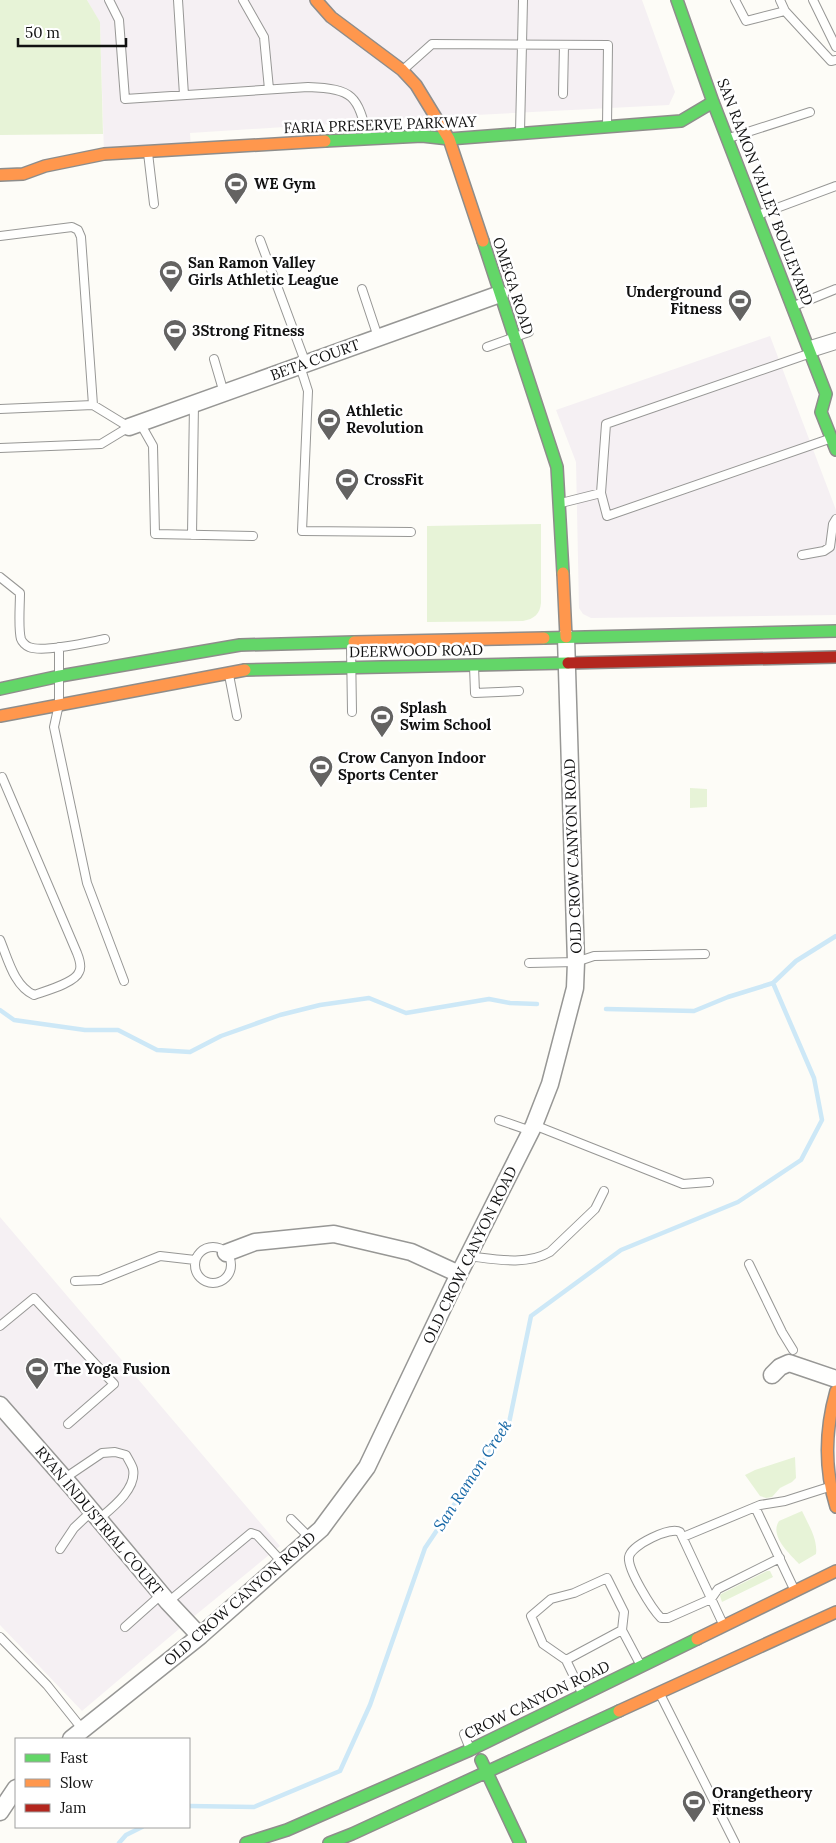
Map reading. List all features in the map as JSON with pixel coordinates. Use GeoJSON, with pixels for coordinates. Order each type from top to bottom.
{"type":"FeatureCollection","features":[{"type":"Feature","properties":{"kind":"street","name":"OMEGA ROAD"},"geometry":{"type":"LineString","coordinates":[[316,0],[332,16],[402,70],[416,85],[449,138],[557,467],[566,637]]}},
{"type":"Feature","properties":{"kind":"street","name":"SAN RAMON VALLEY BOULEVARD"},"geometry":{"type":"LineString","coordinates":[[677,0],[727,139],[810,349],[831,397],[822,412],[834,444]]}},
{"type":"Feature","properties":{"kind":"street","name":"FARIA PRESERVE PARKWAY"},"geometry":{"type":"LineString","coordinates":[[0,175],[23,174],[45,166],[104,154],[422,136],[449,138],[520,134],[681,121],[713,102]]}},
{"type":"Feature","properties":{"kind":"street","name":"FARIA PRESERVE PARKWAY"},"geometry":{"type":"LineString","coordinates":[[21,163],[45,166]]}},
{"type":"Feature","properties":{"kind":"street","name":"BETA COURT"},"geometry":{"type":"LineString","coordinates":[[134,425],[500,294]]}},
{"type":"Feature","properties":{"kind":"street","name":"DEERWOOD ROAD"},"geometry":{"type":"LineString","coordinates":[[0,689],[60,676],[240,645],[836,631]]}},
{"type":"Feature","properties":{"kind":"street","name":"OLD CROW CANYON ROAD"},"geometry":{"type":"LineString","coordinates":[[77,1735],[200,1636],[321,1529],[367,1467],[459,1274],[533,1128],[553,1074],[575,988],[576,962],[566,637]]}},
{"type":"Feature","properties":{"kind":"street","name":"DEERWOOD ROAD"},"geometry":{"type":"LineString","coordinates":[[0,716],[243,670],[836,657]]}},
{"type":"Feature","properties":{"kind":"street"},"geometry":{"type":"LineString","coordinates":[[226,1253],[254,1242],[334,1234],[411,1252],[459,1274]]}},
{"type":"Feature","properties":{"kind":"street"},"geometry":{"type":"LineString","coordinates":[[772,1375],[789,1363],[836,1379]]}},
{"type":"Feature","properties":{"kind":"street"},"geometry":{"type":"LineString","coordinates":[[836,1391],[831,1407],[827,1436],[829,1487],[836,1507]]}},
{"type":"Feature","properties":{"kind":"street","name":"RYAN INDUSTRIAL COURT"},"geometry":{"type":"LineString","coordinates":[[0,1405],[65,1478],[165,1598],[200,1636]]}},
{"type":"Feature","properties":{"kind":"street","name":"CROW CANYON ROAD"},"geometry":{"type":"LineString","coordinates":[[246,1843],[287,1830],[409,1773],[473,1748],[836,1571]]}},
{"type":"Feature","properties":{"kind":"street"},"geometry":{"type":"LineString","coordinates":[[329,1843],[836,1612]]}},
{"type":"Feature","properties":{"kind":"street"},"geometry":{"type":"LineString","coordinates":[[473,1748],[520,1843]]}},
{"type":"Feature","properties":{"kind":"street"},"geometry":{"type":"LineString","coordinates":[[0,1812],[15,1790]]}},
{"type":"Feature","properties":{"kind":"lane"},"geometry":{"type":"LineString","coordinates":[[109,0],[119,20],[125,99],[268,89],[332,88],[354,98],[360,108],[369,140]]}},
{"type":"Feature","properties":{"kind":"lane"},"geometry":{"type":"LineString","coordinates":[[178,0],[184,95]]}},
{"type":"Feature","properties":{"kind":"lane"},"geometry":{"type":"LineString","coordinates":[[242,0],[264,37],[268,89]]}},
{"type":"Feature","properties":{"kind":"lane"},"geometry":{"type":"LineString","coordinates":[[520,134],[522,0]]}},
{"type":"Feature","properties":{"kind":"lane"},"geometry":{"type":"LineString","coordinates":[[735,0],[746,21],[785,11]]}},
{"type":"Feature","properties":{"kind":"lane"},"geometry":{"type":"LineString","coordinates":[[780,0],[785,11],[831,61],[836,60]]}},
{"type":"Feature","properties":{"kind":"lane"},"geometry":{"type":"LineString","coordinates":[[813,0],[836,47]]}},
{"type":"Feature","properties":{"kind":"lane"},"geometry":{"type":"LineString","coordinates":[[402,70],[432,44],[608,45],[607,128]]}},
{"type":"Feature","properties":{"kind":"lane"},"geometry":{"type":"LineString","coordinates":[[563,94],[564,45]]}},
{"type":"Feature","properties":{"kind":"lane"},"geometry":{"type":"LineString","coordinates":[[727,139],[810,112]]}},
{"type":"Feature","properties":{"kind":"lane"},"geometry":{"type":"LineString","coordinates":[[148,151],[154,204]]}},
{"type":"Feature","properties":{"kind":"lane"},"geometry":{"type":"LineString","coordinates":[[757,215],[836,186]]}},
{"type":"Feature","properties":{"kind":"lane"},"geometry":{"type":"LineString","coordinates":[[0,236],[72,227],[78,230],[81,237],[93,405]]}},
{"type":"Feature","properties":{"kind":"lane"},"geometry":{"type":"LineString","coordinates":[[260,240],[303,365],[308,391],[302,531],[411,532]]}},
{"type":"Feature","properties":{"kind":"lane"},"geometry":{"type":"LineString","coordinates":[[362,289],[378,338]]}},
{"type":"Feature","properties":{"kind":"lane"},"geometry":{"type":"LineString","coordinates":[[793,306],[836,289]]}},
{"type":"Feature","properties":{"kind":"lane"},"geometry":{"type":"LineString","coordinates":[[487,347],[529,332]]}},
{"type":"Feature","properties":{"kind":"lane"},"geometry":{"type":"LineString","coordinates":[[834,444],[608,516],[601,493],[606,424],[810,349],[836,337]]}},
{"type":"Feature","properties":{"kind":"lane"},"geometry":{"type":"LineString","coordinates":[[810,349],[836,346]]}},
{"type":"Feature","properties":{"kind":"lane"},"geometry":{"type":"LineString","coordinates":[[214,359],[224,393]]}},
{"type":"Feature","properties":{"kind":"lane"},"geometry":{"type":"LineString","coordinates":[[192,535],[194,404]]}},
{"type":"Feature","properties":{"kind":"lane"},"geometry":{"type":"LineString","coordinates":[[0,409],[93,405],[134,425],[153,446],[155,534],[253,536]]}},
{"type":"Feature","properties":{"kind":"lane"},"geometry":{"type":"LineString","coordinates":[[0,448],[101,444],[134,425]]}},
{"type":"Feature","properties":{"kind":"lane"},"geometry":{"type":"LineString","coordinates":[[559,503],[601,493]]}},
{"type":"Feature","properties":{"kind":"lane"},"geometry":{"type":"LineString","coordinates":[[802,554],[824,551],[830,547],[833,524],[836,519]]}},
{"type":"Feature","properties":{"kind":"lane"},"geometry":{"type":"LineString","coordinates":[[0,577],[20,593],[19,629],[22,640],[28,647],[59,647],[105,639]]}},
{"type":"Feature","properties":{"kind":"lane"},"geometry":{"type":"LineString","coordinates":[[351,641],[352,712]]}},
{"type":"Feature","properties":{"kind":"lane"},"geometry":{"type":"LineString","coordinates":[[59,647],[59,704],[54,727],[87,883],[124,981]]}},
{"type":"Feature","properties":{"kind":"lane"},"geometry":{"type":"LineString","coordinates":[[474,664],[475,693],[518,691]]}},
{"type":"Feature","properties":{"kind":"lane"},"geometry":{"type":"LineString","coordinates":[[228,673],[236,716]]}},
{"type":"Feature","properties":{"kind":"lane"},"geometry":{"type":"LineString","coordinates":[[0,778],[2,777],[17,810],[78,953],[79,973],[72,980],[34,995],[25,991],[20,985],[0,940]]}},
{"type":"Feature","properties":{"kind":"lane"},"geometry":{"type":"LineString","coordinates":[[529,963],[576,962],[594,956],[705,954]]}},
{"type":"Feature","properties":{"kind":"lane"},"geometry":{"type":"LineString","coordinates":[[499,1120],[533,1128],[683,1184],[709,1182]]}},
{"type":"Feature","properties":{"kind":"lane"},"geometry":{"type":"LineString","coordinates":[[468,1256],[508,1261],[542,1257],[550,1252],[595,1209],[604,1191]]}},
{"type":"Feature","properties":{"kind":"lane"},"geometry":{"type":"LineString","coordinates":[[206,1248],[217,1248],[226,1253],[230,1263],[228,1274],[220,1282],[208,1282],[199,1276],[196,1271],[195,1260],[206,1248]]}},
{"type":"Feature","properties":{"kind":"lane"},"geometry":{"type":"LineString","coordinates":[[75,1281],[100,1280],[160,1256],[195,1260]]}},
{"type":"Feature","properties":{"kind":"lane"},"geometry":{"type":"LineString","coordinates":[[749,1264],[782,1332],[793,1350]]}},
{"type":"Feature","properties":{"kind":"lane"},"geometry":{"type":"LineString","coordinates":[[0,1326],[34,1298],[114,1384],[68,1424]]}},
{"type":"Feature","properties":{"kind":"lane"},"geometry":{"type":"LineString","coordinates":[[60,1549],[74,1528],[119,1503],[130,1487],[133,1469],[126,1455],[115,1452],[102,1453],[65,1478]]}},
{"type":"Feature","properties":{"kind":"lane"},"geometry":{"type":"LineString","coordinates":[[682,1535],[755,1507],[785,1501],[829,1487]]}},
{"type":"Feature","properties":{"kind":"lane"},"geometry":{"type":"LineString","coordinates":[[755,1507],[796,1591]]}},
{"type":"Feature","properties":{"kind":"lane"},"geometry":{"type":"LineString","coordinates":[[291,1519],[310,1538]]}},
{"type":"Feature","properties":{"kind":"lane"},"geometry":{"type":"LineString","coordinates":[[724,1626],[711,1599],[682,1535],[675,1529],[668,1530],[633,1548],[629,1555],[629,1560],[636,1578],[649,1602],[661,1618],[668,1618],[711,1599],[718,1589],[780,1558]]}},
{"type":"Feature","properties":{"kind":"lane"},"geometry":{"type":"LineString","coordinates":[[125,1627],[251,1533],[257,1535],[283,1563]]}},
{"type":"Feature","properties":{"kind":"lane"},"geometry":{"type":"LineString","coordinates":[[583,1695],[566,1660],[543,1644],[531,1616],[551,1599],[574,1593],[607,1578],[624,1612],[622,1630],[641,1667]]}},
{"type":"Feature","properties":{"kind":"lane"},"geometry":{"type":"LineString","coordinates":[[566,1660],[622,1630]]}},
{"type":"Feature","properties":{"kind":"lane"},"geometry":{"type":"LineString","coordinates":[[0,1637],[47,1685],[77,1735]]}},
{"type":"Feature","properties":{"kind":"lane"},"geometry":{"type":"LineString","coordinates":[[659,1693],[735,1843]]}},
{"type":"Feature","properties":{"kind":"lane"},"geometry":{"type":"LineString","coordinates":[[464,1734],[473,1748]]}},
{"type":"Feature","properties":{"kind":"shaded area"},"geometry":{"type":"Polygon","coordinates":[[[87,0],[642,0],[675,92],[669,105],[190,133],[191,148],[104,154],[100,23],[87,0]]]}},
{"type":"Feature","properties":{"kind":"shaded area"},"geometry":{"type":"Polygon","coordinates":[[[770,336],[836,510],[836,615],[591,618],[583,614],[579,608],[576,462],[556,410],[770,336]]]}},
{"type":"Feature","properties":{"kind":"shaded area"},"geometry":{"type":"Polygon","coordinates":[[[0,1217],[280,1546],[82,1711],[0,1625],[0,1217]]]}},
{"type":"Feature","properties":{"kind":"green space"},"geometry":{"type":"Polygon","coordinates":[[[0,0],[87,0],[100,22],[103,134],[0,135],[0,0]]]}},
{"type":"Feature","properties":{"kind":"green space"},"geometry":{"type":"Polygon","coordinates":[[[541,524],[541,603],[536,615],[523,621],[427,622],[427,526],[541,524]]]}},
{"type":"Feature","properties":{"kind":"green space"},"geometry":{"type":"Polygon","coordinates":[[[690,788],[707,789],[707,807],[690,808],[690,788]]]}},
{"type":"Feature","properties":{"kind":"green space"},"geometry":{"type":"Polygon","coordinates":[[[795,1457],[796,1478],[780,1488],[772,1497],[760,1496],[745,1475],[755,1470],[795,1457]]]}},
{"type":"Feature","properties":{"kind":"green space"},"geometry":{"type":"Polygon","coordinates":[[[802,1511],[814,1537],[816,1554],[799,1564],[779,1539],[777,1527],[779,1521],[802,1511]]]}},
{"type":"Feature","properties":{"kind":"green space"},"geometry":{"type":"Polygon","coordinates":[[[770,1571],[773,1577],[722,1602],[721,1594],[770,1571]]]}},
{"type":"Feature","properties":{"kind":"waterway","name":"San Ramon Creek"},"geometry":{"type":"LineString","coordinates":[[190,1806],[254,1807],[340,1771],[370,1705],[425,1548],[509,1423],[531,1316],[621,1250],[738,1202],[801,1160],[822,1120],[814,1078],[773,983],[796,961],[836,936]]}},
{"type":"Feature","properties":{"kind":"waterway"},"geometry":{"type":"LineString","coordinates":[[606,1009],[694,1011],[728,997],[773,983]]}},
{"type":"Feature","properties":{"kind":"waterway"},"geometry":{"type":"LineString","coordinates":[[0,1010],[14,1020],[85,1030],[118,1030],[157,1050],[190,1052],[221,1036],[280,1015],[320,1005],[369,998],[406,1013],[489,999],[510,1003],[537,1004]]}},
{"type":"Feature","properties":{"kind":"waterway","name":"San Ramon Creek"},"geometry":{"type":"LineString","coordinates":[[119,1843],[126,1835],[140,1828]]}},
{"type":"Feature","properties":{"kind":"traffic: fast"},"geometry":{"type":"LineString","coordinates":[[677,0],[713,102],[826,394],[821,412],[836,450]]}},
{"type":"Feature","properties":{"kind":"traffic: fast"},"geometry":{"type":"LineString","coordinates":[[325,141],[422,136],[449,139],[681,121],[713,102]]}},
{"type":"Feature","properties":{"kind":"traffic: fast"},"geometry":{"type":"LineString","coordinates":[[483,241],[557,467],[563,573]]}},
{"type":"Feature","properties":{"kind":"traffic: fast"},"geometry":{"type":"LineString","coordinates":[[544,638],[836,631]]}},
{"type":"Feature","properties":{"kind":"traffic: fast"},"geometry":{"type":"LineString","coordinates":[[0,689],[60,676],[240,645],[354,642]]}},
{"type":"Feature","properties":{"kind":"traffic: fast"},"geometry":{"type":"LineString","coordinates":[[245,670],[568,663]]}},
{"type":"Feature","properties":{"kind":"traffic: fast"},"geometry":{"type":"LineString","coordinates":[[246,1843],[287,1830],[470,1750],[697,1639]]}},
{"type":"Feature","properties":{"kind":"traffic: fast"},"geometry":{"type":"LineString","coordinates":[[329,1843],[619,1711]]}},
{"type":"Feature","properties":{"kind":"traffic: fast"},"geometry":{"type":"LineString","coordinates":[[481,1760],[520,1843]]}},
{"type":"Feature","properties":{"kind":"traffic: slow"},"geometry":{"type":"LineString","coordinates":[[316,0],[331,17],[402,70],[416,85],[449,139],[483,241]]}},
{"type":"Feature","properties":{"kind":"traffic: slow"},"geometry":{"type":"LineString","coordinates":[[0,175],[23,174],[45,166],[104,154],[325,141]]}},
{"type":"Feature","properties":{"kind":"traffic: slow"},"geometry":{"type":"LineString","coordinates":[[563,573],[566,637]]}},
{"type":"Feature","properties":{"kind":"traffic: slow"},"geometry":{"type":"LineString","coordinates":[[354,642],[544,638]]}},
{"type":"Feature","properties":{"kind":"traffic: slow"},"geometry":{"type":"LineString","coordinates":[[0,716],[245,670]]}},
{"type":"Feature","properties":{"kind":"traffic: slow"},"geometry":{"type":"LineString","coordinates":[[836,1391],[832,1406],[827,1449],[829,1478],[836,1507]]}},
{"type":"Feature","properties":{"kind":"traffic: slow"},"geometry":{"type":"LineString","coordinates":[[697,1639],[836,1571]]}},
{"type":"Feature","properties":{"kind":"traffic: slow"},"geometry":{"type":"LineString","coordinates":[[619,1711],[836,1612]]}},
{"type":"Feature","properties":{"kind":"traffic: jam"},"geometry":{"type":"LineString","coordinates":[[568,663],[836,657]]}},
{"type":"Feature","properties":{"kind":"place","name":"WE Gym"},"geometry":{"type":"Point","coordinates":[236,205]}},
{"type":"Feature","properties":{"kind":"place","name":"San Ramon Valley Girls Athletic League"},"geometry":{"type":"Point","coordinates":[171,293]}},
{"type":"Feature","properties":{"kind":"place","name":"Underground Fitness"},"geometry":{"type":"Point","coordinates":[740,322]}},
{"type":"Feature","properties":{"kind":"place","name":"3Strong Fitness"},"geometry":{"type":"Point","coordinates":[175,352]}},
{"type":"Feature","properties":{"kind":"place","name":"Athletic Revolution"},"geometry":{"type":"Point","coordinates":[329,441]}},
{"type":"Feature","properties":{"kind":"place","name":"CrossFit"},"geometry":{"type":"Point","coordinates":[347,501]}},
{"type":"Feature","properties":{"kind":"place","name":"Splash Swim School"},"geometry":{"type":"Point","coordinates":[382,738]}},
{"type":"Feature","properties":{"kind":"place","name":"Crow Canyon Indoor Sports Center"},"geometry":{"type":"Point","coordinates":[321,788]}},
{"type":"Feature","properties":{"kind":"place","name":"The Yoga Fusion"},"geometry":{"type":"Point","coordinates":[37,1390]}},
{"type":"Feature","properties":{"kind":"place","name":"Orangetheory Fitness"},"geometry":{"type":"Point","coordinates":[694,1823]}}]}
